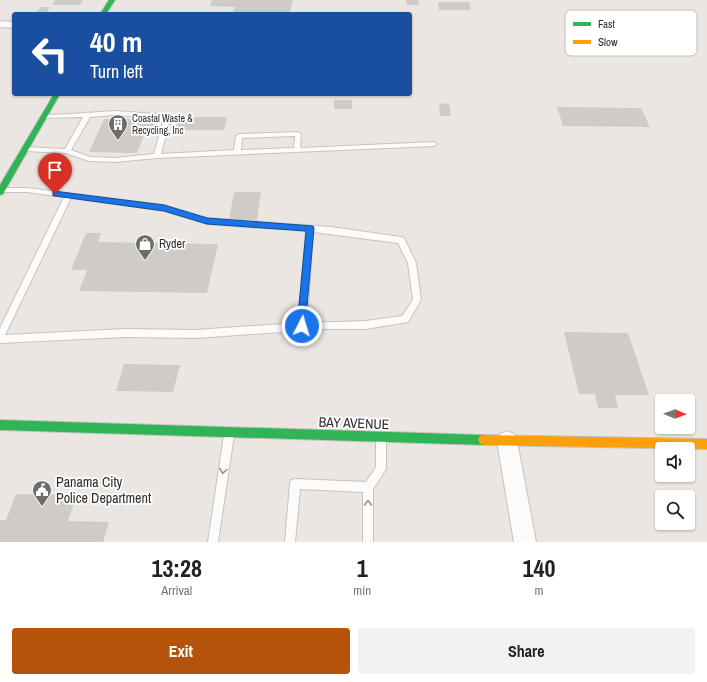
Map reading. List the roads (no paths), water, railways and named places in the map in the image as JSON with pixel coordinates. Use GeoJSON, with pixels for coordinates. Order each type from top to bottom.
{"type":"FeatureCollection","features":[{"type":"Feature","properties":{"kind":"street"},"geometry":{"type":"LineString","coordinates":[[105,12],[112,0]]}},
{"type":"Feature","properties":{"kind":"street"},"geometry":{"type":"LineString","coordinates":[[0,24],[12,25]]}},
{"type":"Feature","properties":{"kind":"street"},"geometry":{"type":"LineString","coordinates":[[0,191],[56,96]]}},
{"type":"Feature","properties":{"kind":"street","name":"BAY AVENUE"},"geometry":{"type":"LineString","coordinates":[[0,425],[508,442],[707,444]]}},
{"type":"Feature","properties":{"kind":"street"},"geometry":{"type":"LineString","coordinates":[[508,442],[525,542]]}},
{"type":"Feature","properties":{"kind":"lane"},"geometry":{"type":"LineString","coordinates":[[44,116],[66,118],[88,114],[118,113],[168,116],[157,156]]}},
{"type":"Feature","properties":{"kind":"lane"},"geometry":{"type":"LineString","coordinates":[[67,151],[88,114]]}},
{"type":"Feature","properties":{"kind":"lane"},"geometry":{"type":"LineString","coordinates":[[237,153],[239,136],[298,134],[298,150]]}},
{"type":"Feature","properties":{"kind":"lane"},"geometry":{"type":"LineString","coordinates":[[25,149],[67,151],[89,158],[108,160],[157,156],[434,144]]}},
{"type":"Feature","properties":{"kind":"lane"},"geometry":{"type":"LineString","coordinates":[[0,191],[27,190],[69,195],[164,208],[207,221],[310,228],[401,240],[412,263],[418,300],[405,319],[366,324],[302,326],[195,334],[125,333],[0,338],[69,195]]}},
{"type":"Feature","properties":{"kind":"lane"},"geometry":{"type":"LineString","coordinates":[[302,326],[310,228]]}},
{"type":"Feature","properties":{"kind":"lane"},"geometry":{"type":"LineString","coordinates":[[213,542],[229,433]]}},
{"type":"Feature","properties":{"kind":"lane"},"geometry":{"type":"LineString","coordinates":[[368,542],[368,487],[381,469],[382,437]]}},
{"type":"Feature","properties":{"kind":"lane"},"geometry":{"type":"LineString","coordinates":[[290,542],[295,484],[368,487]]}},
{"type":"Feature","properties":{"kind":"place","name":"Coastal Waste & Recycling, Inc"},"geometry":{"type":"Point","coordinates":[118,141]}},
{"type":"Feature","properties":{"kind":"place","name":"Ryder"},"geometry":{"type":"Point","coordinates":[145,261]}},
{"type":"Feature","properties":{"kind":"place","name":"Panama City Police Department"},"geometry":{"type":"Point","coordinates":[42,507]}}]}
